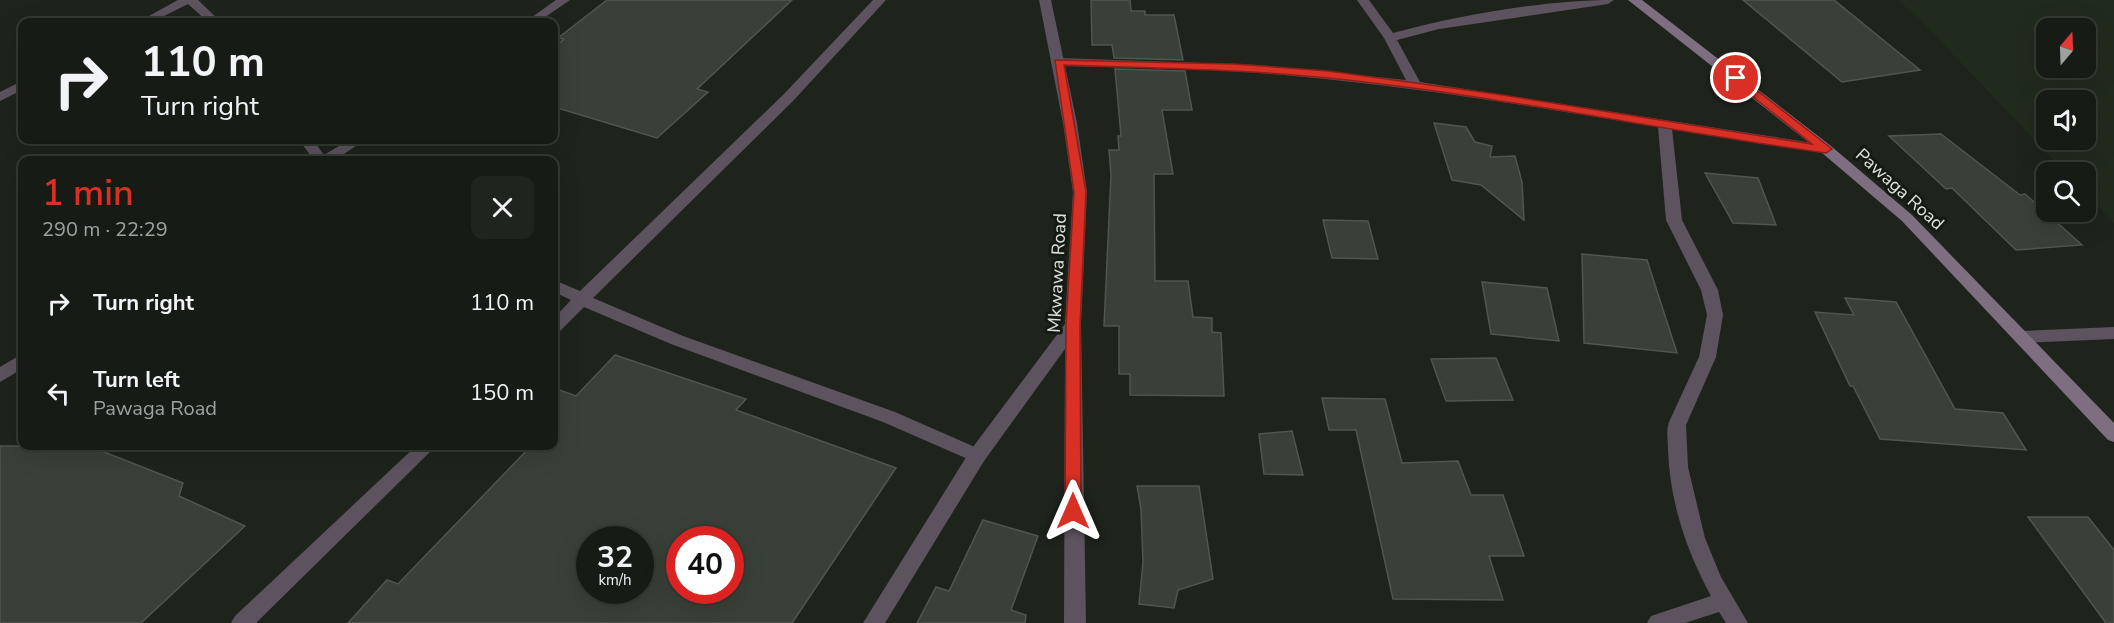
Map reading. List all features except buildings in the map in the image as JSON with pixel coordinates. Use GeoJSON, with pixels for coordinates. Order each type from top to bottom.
{"type":"FeatureCollection","features":[{"type":"Feature","properties":{"kind":"main road","name":"Pawaga Road"},"geometry":{"type":"LineString","coordinates":[[1634,0],[1826,149],[1907,218],[2114,435]]}},
{"type":"Feature","properties":{"kind":"street"},"geometry":{"type":"LineString","coordinates":[[152,18],[189,0],[211,18]]}},
{"type":"Feature","properties":{"kind":"street"},"geometry":{"type":"LineString","coordinates":[[537,18],[564,0]]}},
{"type":"Feature","properties":{"kind":"street"},"geometry":{"type":"LineString","coordinates":[[558,323],[780,106],[880,0]]}},
{"type":"Feature","properties":{"kind":"street","name":"Mkwawa Road"},"geometry":{"type":"LineString","coordinates":[[1045,0],[1080,192],[1073,325],[1075,623]]}},
{"type":"Feature","properties":{"kind":"street"},"geometry":{"type":"LineString","coordinates":[[1363,0],[1390,38],[1416,87]]}},
{"type":"Feature","properties":{"kind":"street"},"geometry":{"type":"LineString","coordinates":[[1390,38],[1438,25],[1608,0]]}},
{"type":"Feature","properties":{"kind":"street"},"geometry":{"type":"LineString","coordinates":[[1058,62],[1234,68],[1328,75],[1541,104],[1826,149]]}},
{"type":"Feature","properties":{"kind":"street"},"geometry":{"type":"LineString","coordinates":[[0,97],[18,88]]}},
{"type":"Feature","properties":{"kind":"street"},"geometry":{"type":"LineString","coordinates":[[1665,125],[1674,219],[1683,243],[1712,297],[1715,316],[1709,353],[1676,425],[1677,468],[1695,538],[1723,601],[1737,623]]}},
{"type":"Feature","properties":{"kind":"street"},"geometry":{"type":"LineString","coordinates":[[332,156],[352,144]]}},
{"type":"Feature","properties":{"kind":"street"},"geometry":{"type":"LineString","coordinates":[[558,287],[582,301],[738,364],[889,417],[977,456]]}},
{"type":"Feature","properties":{"kind":"street"},"geometry":{"type":"LineString","coordinates":[[874,623],[977,456],[1073,325]]}},
{"type":"Feature","properties":{"kind":"street"},"geometry":{"type":"LineString","coordinates":[[2023,337],[2114,333]]}},
{"type":"Feature","properties":{"kind":"street"},"geometry":{"type":"LineString","coordinates":[[0,376],[18,363]]}},
{"type":"Feature","properties":{"kind":"street"},"geometry":{"type":"LineString","coordinates":[[242,623],[423,450]]}},
{"type":"Feature","properties":{"kind":"street"},"geometry":{"type":"LineString","coordinates":[[1658,623],[1723,601]]}},
{"type":"Feature","properties":{"kind":"shaded area"},"geometry":{"type":"Polygon","coordinates":[[[1898,0],[2114,0],[2114,224],[2096,205],[2096,162],[2055,162],[2044,150],[2096,150],[2096,90],[2036,90],[2036,142],[1927,27],[1898,0]]]}},
{"type":"Feature","properties":{"kind":"route"},"geometry":{"type":"LineString","coordinates":[[1073,511],[1073,325],[1080,192],[1058,62],[1142,63],[1328,75],[1496,97],[1713,134],[1826,149],[1736,78]]}}]}
